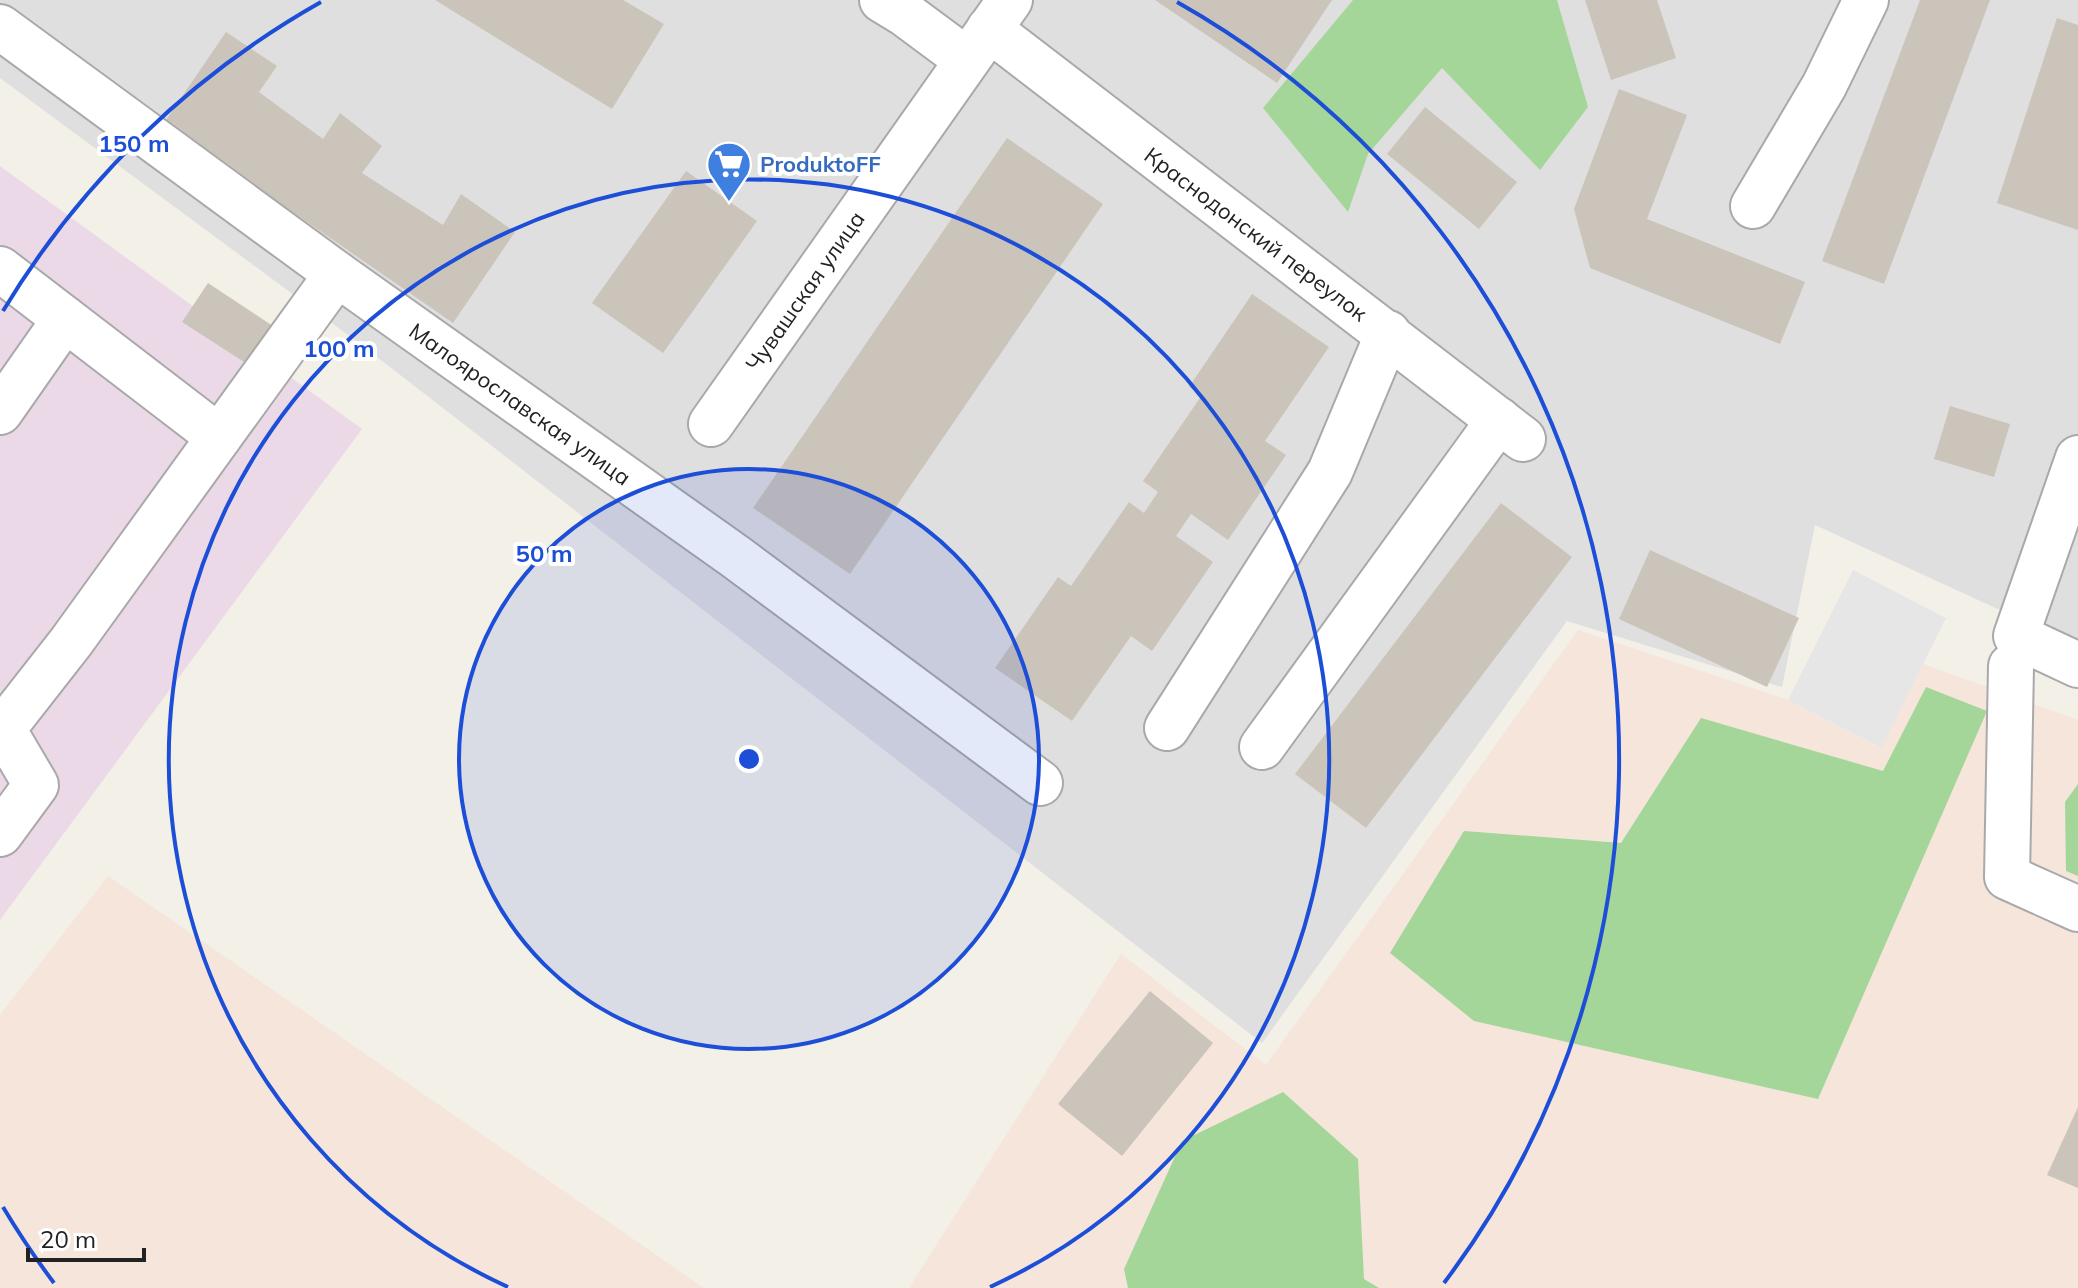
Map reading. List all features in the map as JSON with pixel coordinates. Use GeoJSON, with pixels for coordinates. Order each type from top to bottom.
{"type":"FeatureCollection","features":[{"type":"Feature","properties":{"kind":"street","name":"Краснодонский переулок"},"geometry":{"type":"LineString","coordinates":[[882,0],[905,14],[989,30],[1511,430],[1262,747]]}},
{"type":"Feature","properties":{"kind":"street"},"geometry":{"type":"LineString","coordinates":[[1753,206],[1824,86],[1866,0]]}},
{"type":"Feature","properties":{"kind":"street","name":"Малоярославская улица"},"geometry":{"type":"LineString","coordinates":[[0,27],[337,274],[736,557],[1040,783]]}},
{"type":"Feature","properties":{"kind":"street","name":"Чувашская улица"},"geometry":{"type":"LineString","coordinates":[[711,424],[989,30]]}},
{"type":"Feature","properties":{"kind":"street"},"geometry":{"type":"LineString","coordinates":[[0,269],[219,437]]}},
{"type":"Feature","properties":{"kind":"street"},"geometry":{"type":"LineString","coordinates":[[0,834],[36,785],[1,729],[71,642],[337,274]]}},
{"type":"Feature","properties":{"kind":"street"},"geometry":{"type":"LineString","coordinates":[[0,412],[65,319]]}},
{"type":"Feature","properties":{"kind":"street"},"geometry":{"type":"LineString","coordinates":[[1167,728],[1330,472],[1388,333]]}},
{"type":"Feature","properties":{"kind":"street"},"geometry":{"type":"LineString","coordinates":[[2078,458],[2013,651],[2007,877],[2078,909]]}},
{"type":"Feature","properties":{"kind":"street"},"geometry":{"type":"LineString","coordinates":[[2013,651],[2078,665]]}},
{"type":"Feature","properties":{"kind":"shaded area"},"geometry":{"type":"Polygon","coordinates":[[[0,0],[2078,0],[2078,646],[1815,525],[1782,687],[1567,621],[1262,1043],[359,343],[0,78],[0,0]]]}},
{"type":"Feature","properties":{"kind":"shaded area"},"geometry":{"type":"Polygon","coordinates":[[[0,166],[362,429],[0,920],[0,166]]]}},
{"type":"Feature","properties":{"kind":"shaded area"},"geometry":{"type":"Polygon","coordinates":[[[1853,570],[1946,618],[1881,748],[1788,700],[1853,570]]]}},
{"type":"Feature","properties":{"kind":"shaded area"},"geometry":{"type":"Polygon","coordinates":[[[1578,630],[1788,700],[1880,748],[1923,664],[2078,720],[2078,1288],[909,1288],[1121,954],[1266,1065],[1578,630]]]}},
{"type":"Feature","properties":{"kind":"shaded area"},"geometry":{"type":"Polygon","coordinates":[[[108,876],[704,1288],[0,1288],[0,1015],[108,876]]]}},
{"type":"Feature","properties":{"kind":"green space"},"geometry":{"type":"Polygon","coordinates":[[[1353,0],[1557,0],[1588,107],[1540,170],[1442,68],[1368,154],[1348,212],[1263,108],[1353,0]]]}},
{"type":"Feature","properties":{"kind":"green space"},"geometry":{"type":"Polygon","coordinates":[[[1926,687],[1987,711],[1818,1099],[1474,1021],[1390,953],[1464,831],[1621,843],[1701,718],[1883,771],[1926,687]]]}},
{"type":"Feature","properties":{"kind":"green space"},"geometry":{"type":"Polygon","coordinates":[[[2078,784],[2078,876],[2066,871],[2065,802],[2078,784]]]}},
{"type":"Feature","properties":{"kind":"green space"},"geometry":{"type":"Polygon","coordinates":[[[1283,1092],[1358,1159],[1364,1279],[1379,1288],[1128,1288],[1124,1269],[1182,1141],[1283,1092]]]}},
{"type":"Feature","properties":{"kind":"building"},"geometry":{"type":"Polygon","coordinates":[[[435,0],[623,0],[664,24],[612,109],[435,0]]]}},
{"type":"Feature","properties":{"kind":"building"},"geometry":{"type":"Polygon","coordinates":[[[1155,0],[1332,0],[1277,83],[1155,0]]]}},
{"type":"Feature","properties":{"kind":"building"},"geometry":{"type":"Polygon","coordinates":[[[1585,0],[1657,0],[1676,58],[1611,80],[1585,0]]]}},
{"type":"Feature","properties":{"kind":"building"},"geometry":{"type":"Polygon","coordinates":[[[1920,0],[1990,0],[1884,284],[1822,261],[1920,0]]]}},
{"type":"Feature","properties":{"kind":"building"},"geometry":{"type":"Polygon","coordinates":[[[2057,18],[2078,25],[2078,230],[1997,203],[2057,18]]]}},
{"type":"Feature","properties":{"kind":"building"},"geometry":{"type":"Polygon","coordinates":[[[226,32],[277,66],[259,92],[323,139],[340,113],[382,146],[362,173],[443,225],[461,194],[515,232],[453,323],[164,123],[226,32]]]}},
{"type":"Feature","properties":{"kind":"building"},"geometry":{"type":"Polygon","coordinates":[[[1619,89],[1687,115],[1647,219],[1805,282],[1780,344],[1590,268],[1574,209],[1619,89]]]}},
{"type":"Feature","properties":{"kind":"building"},"geometry":{"type":"Polygon","coordinates":[[[1425,107],[1517,182],[1479,229],[1387,154],[1425,107]]]}},
{"type":"Feature","properties":{"kind":"building"},"geometry":{"type":"Polygon","coordinates":[[[1007,138],[1103,204],[850,574],[753,508],[1007,138]]]}},
{"type":"Feature","properties":{"kind":"building"},"geometry":{"type":"Polygon","coordinates":[[[686,171],[757,221],[663,353],[592,303],[686,171]]]}},
{"type":"Feature","properties":{"kind":"building"},"geometry":{"type":"Polygon","coordinates":[[[208,283],[279,330],[255,369],[182,322],[208,283]]]}},
{"type":"Feature","properties":{"kind":"building"},"geometry":{"type":"Polygon","coordinates":[[[1252,294],[1329,347],[1265,441],[1286,455],[1228,540],[1191,514],[1176,536],[1213,562],[1152,651],[1131,636],[1072,721],[995,668],[1058,577],[1071,586],[1129,502],[1144,513],[1158,492],[1143,481],[1202,395],[1189,387],[1252,294]]]}},
{"type":"Feature","properties":{"kind":"building"},"geometry":{"type":"Polygon","coordinates":[[[1950,406],[2010,424],[1994,477],[1934,459],[1950,406]]]}},
{"type":"Feature","properties":{"kind":"building"},"geometry":{"type":"Polygon","coordinates":[[[1501,503],[1572,557],[1366,828],[1295,774],[1501,503]]]}},
{"type":"Feature","properties":{"kind":"building"},"geometry":{"type":"Polygon","coordinates":[[[1650,550],[1799,618],[1767,687],[1619,619],[1650,550]]]}},
{"type":"Feature","properties":{"kind":"building"},"geometry":{"type":"Polygon","coordinates":[[[1150,991],[1213,1043],[1122,1156],[1058,1104],[1150,991]]]}},
{"type":"Feature","properties":{"kind":"building"},"geometry":{"type":"Polygon","coordinates":[[[2078,1107],[2078,1188],[2047,1175],[2078,1107]]]}},
{"type":"Feature","properties":{"kind":"place","name":"ProduktoFF"},"geometry":{"type":"Point","coordinates":[729,203]}}]}
